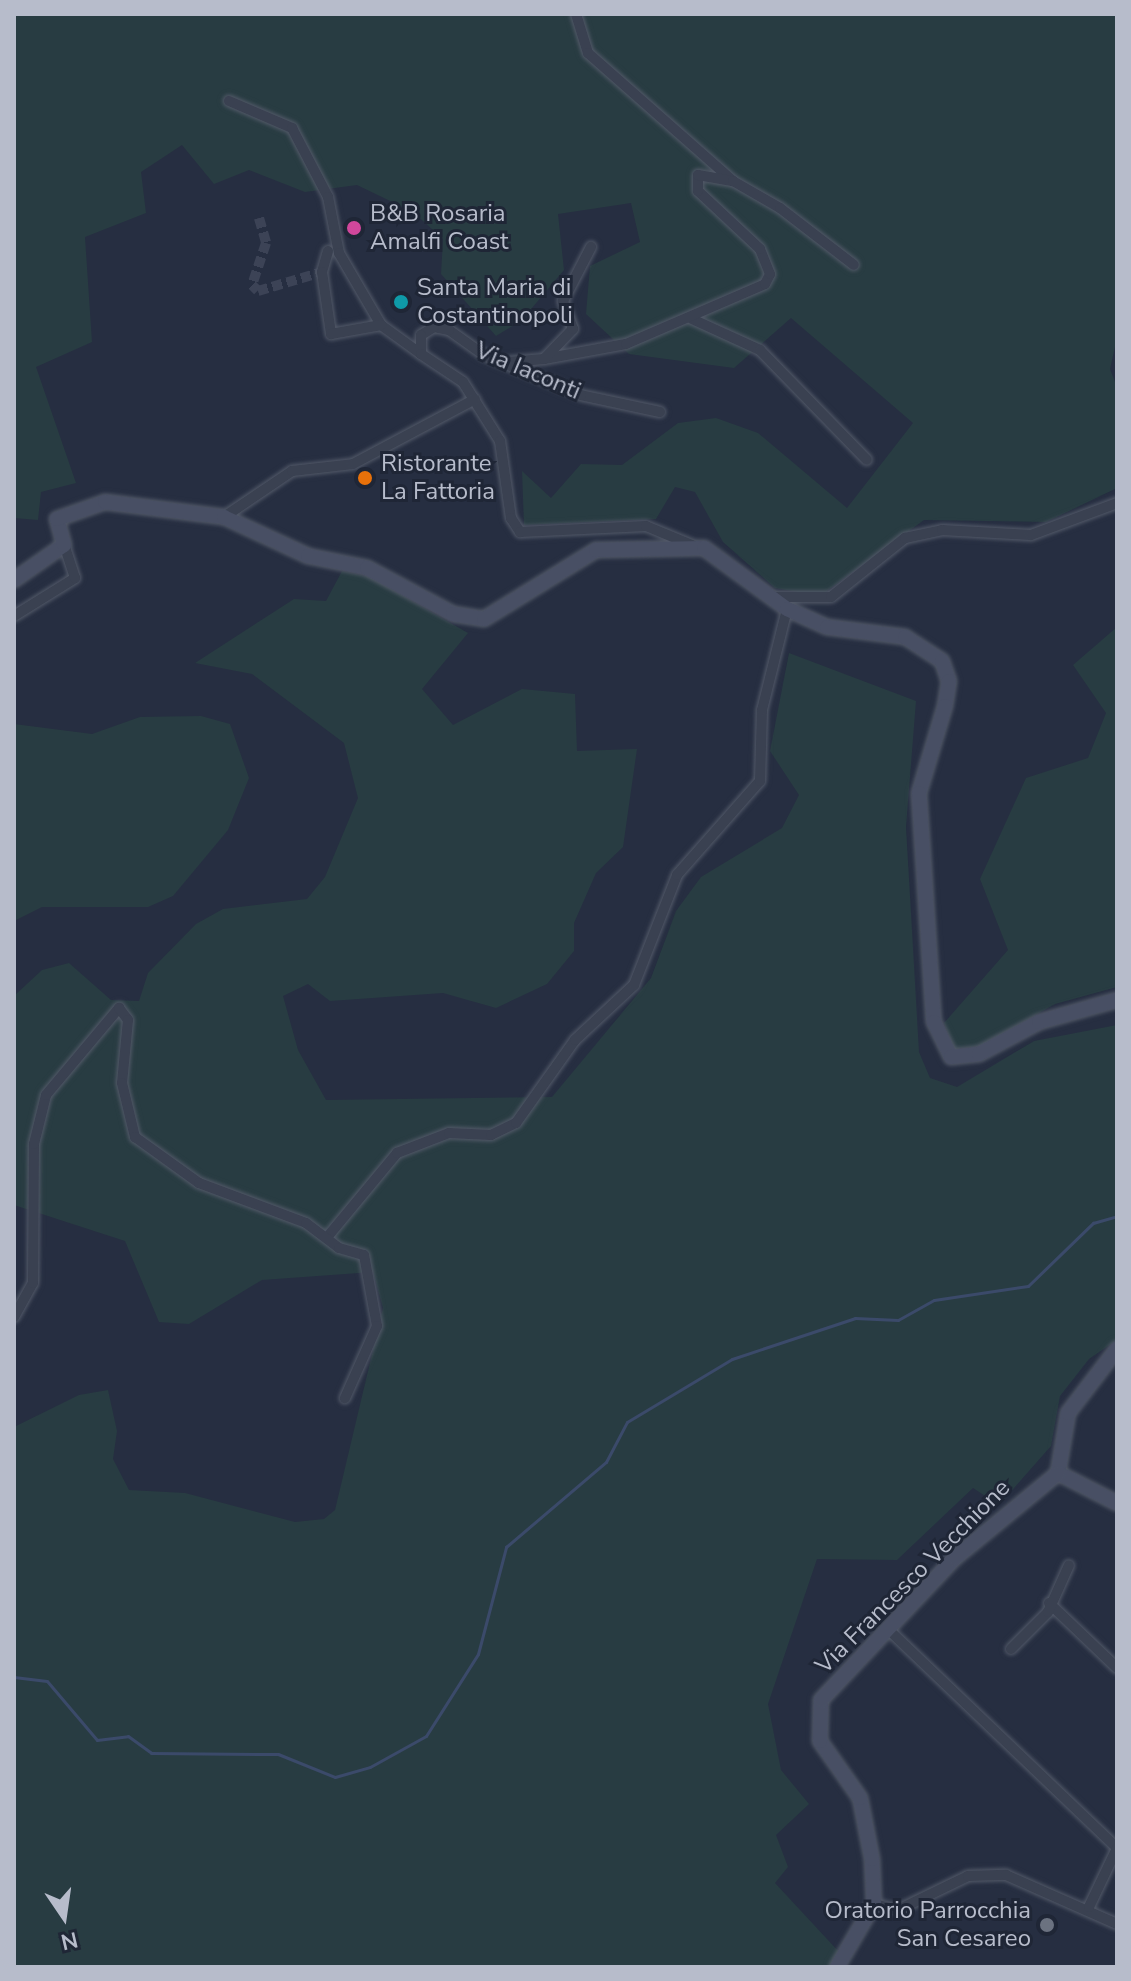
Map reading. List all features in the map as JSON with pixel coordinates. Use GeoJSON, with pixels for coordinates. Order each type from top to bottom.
{"type":"FeatureCollection","features":[{"type":"Feature","properties":{"kind":"street"},"geometry":{"type":"LineString","coordinates":[[576,14],[588,53],[733,181],[854,265]]}},
{"type":"Feature","properties":{"kind":"street","name":"Via Iaconti"},"geometry":{"type":"LineString","coordinates":[[229,101],[292,128],[328,197],[339,253],[381,325],[475,399],[500,441],[511,518],[520,532],[646,526],[692,545]]}},
{"type":"Feature","properties":{"kind":"street"},"geometry":{"type":"LineString","coordinates":[[500,361],[544,359],[626,344],[752,295],[770,274],[748,232],[694,182],[698,175],[733,181]]}},
{"type":"Feature","properties":{"kind":"street"},"geometry":{"type":"LineString","coordinates":[[544,359],[573,329],[563,301],[591,247]]}},
{"type":"Feature","properties":{"kind":"street"},"geometry":{"type":"LineString","coordinates":[[328,251],[322,272],[331,334],[381,325]]}},
{"type":"Feature","properties":{"kind":"street"},"geometry":{"type":"LineString","coordinates":[[692,319],[760,350],[867,460]]}},
{"type":"Feature","properties":{"kind":"street","name":"Via Iaconti"},"geometry":{"type":"LineString","coordinates":[[421,354],[421,335],[434,327],[500,361],[581,395],[660,412]]}},
{"type":"Feature","properties":{"kind":"street","name":"Via Iaconti"},"geometry":{"type":"LineString","coordinates":[[224,517],[292,471],[353,464],[475,399]]}},
{"type":"Feature","properties":{"kind":"street"},"geometry":{"type":"LineString","coordinates":[[14,616],[75,578],[57,519],[105,502],[224,517],[308,556],[367,568],[453,614],[484,619],[596,550],[692,545],[787,609],[827,627],[925,647],[942,661],[948,691],[919,793],[934,1022],[951,1057],[979,1054],[1039,1022],[1117,1000]]}},
{"type":"Feature","properties":{"kind":"street"},"geometry":{"type":"LineString","coordinates":[[771,596],[816,603],[831,597],[905,538],[942,530],[1031,535],[1117,503]]}},
{"type":"Feature","properties":{"kind":"street"},"geometry":{"type":"LineString","coordinates":[[14,580],[64,545]]}},
{"type":"Feature","properties":{"kind":"street"},"geometry":{"type":"LineString","coordinates":[[329,1235],[397,1153],[449,1133],[491,1135],[516,1123],[575,1040],[634,985],[677,875],[760,781],[762,710],[787,609]]}},
{"type":"Feature","properties":{"kind":"street"},"geometry":{"type":"LineString","coordinates":[[14,1317],[33,1283],[34,1144],[46,1095],[119,1008],[128,1020],[122,1083],[135,1137],[199,1183],[329,1235],[339,1248],[364,1255],[377,1313],[371,1349],[345,1398]]}},
{"type":"Feature","properties":{"kind":"street"},"geometry":{"type":"LineString","coordinates":[[1117,1349],[1068,1413],[1058,1473],[1117,1503]]}},
{"type":"Feature","properties":{"kind":"street","name":"Via Francesco Vecchione"},"geometry":{"type":"LineString","coordinates":[[874,1904],[860,1798],[820,1741],[821,1700],[891,1632],[955,1558],[1058,1473]]}},
{"type":"Feature","properties":{"kind":"street"},"geometry":{"type":"LineString","coordinates":[[1011,1649],[1049,1603],[1069,1565]]}},
{"type":"Feature","properties":{"kind":"street"},"geometry":{"type":"LineString","coordinates":[[1049,1603],[1117,1668]]}},
{"type":"Feature","properties":{"kind":"street"},"geometry":{"type":"LineString","coordinates":[[891,1632],[1117,1848],[1089,1907]]}},
{"type":"Feature","properties":{"kind":"street"},"geometry":{"type":"LineString","coordinates":[[840,1966],[874,1904],[898,1910],[968,1876],[1006,1875],[1089,1907],[1117,1924]]}},
{"type":"Feature","properties":{"kind":"shaded area"},"geometry":{"type":"Polygon","coordinates":[[[14,14],[1117,14],[1117,338],[1110,369],[1117,387],[1117,488],[1046,522],[924,520],[820,596],[775,588],[723,542],[695,492],[675,487],[656,519],[524,525],[522,471],[551,498],[581,464],[622,465],[678,423],[716,418],[758,433],[847,508],[913,423],[791,318],[734,368],[629,354],[586,314],[590,266],[640,242],[631,203],[558,214],[564,270],[521,321],[496,336],[441,274],[443,239],[413,212],[357,185],[305,192],[249,170],[214,184],[182,145],[141,172],[146,213],[85,237],[92,342],[36,367],[76,483],[41,492],[38,520],[14,518],[14,14]]]}},
{"type":"Feature","properties":{"kind":"shaded area"},"geometry":{"type":"Polygon","coordinates":[[[342,571],[370,577],[468,633],[422,689],[453,725],[522,689],[575,694],[577,751],[637,749],[623,847],[596,873],[574,923],[574,951],[547,984],[496,1008],[443,993],[330,1001],[308,984],[283,996],[298,1050],[326,1100],[552,1097],[651,978],[676,911],[701,877],[782,828],[799,795],[770,751],[789,653],[916,701],[906,827],[919,1052],[930,1078],[957,1087],[1034,1041],[1117,1025],[1117,1340],[1089,1359],[1060,1396],[1051,1446],[999,1505],[973,1488],[897,1560],[817,1559],[768,1704],[781,1770],[809,1804],[776,1835],[788,1867],[775,1883],[840,1953],[831,1967],[14,1967],[14,1427],[79,1395],[108,1390],[117,1431],[113,1459],[129,1490],[185,1493],[295,1522],[324,1519],[335,1510],[383,1308],[373,1272],[262,1280],[189,1324],[159,1322],[125,1241],[14,1205],[14,996],[42,970],[69,963],[111,1000],[139,1001],[148,973],[196,924],[223,909],[307,899],[325,877],[358,798],[344,743],[252,674],[195,663],[294,599],[326,601],[342,571]]]}},
{"type":"Feature","properties":{"kind":"shaded area"},"geometry":{"type":"Polygon","coordinates":[[[1117,627],[1117,987],[1055,1004],[981,1046],[954,1049],[944,1023],[1008,950],[980,879],[1026,778],[1088,758],[1106,713],[1073,665],[1117,627]]]}},
{"type":"Feature","properties":{"kind":"shaded area"},"geometry":{"type":"Polygon","coordinates":[[[201,716],[230,724],[249,778],[228,830],[173,896],[148,907],[42,907],[14,921],[14,724],[92,734],[140,717],[201,716]]]}},
{"type":"Feature","properties":{"kind":"waterway"},"geometry":{"type":"LineString","coordinates":[[14,1677],[47,1681],[97,1740],[128,1736],[151,1753],[278,1754],[335,1777],[370,1767],[426,1736],[478,1654],[506,1547],[606,1462],[627,1422],[732,1359],[855,1318],[898,1320],[934,1300],[1028,1286],[1093,1223],[1117,1216]]}},
{"type":"Feature","properties":{"kind":"tunnel"},"geometry":{"type":"LineString","coordinates":[[259,218],[266,243],[252,285],[258,291],[322,272]]}},
{"type":"Feature","properties":{"kind":"place","name":"B&B Rosaria Amalfi Coast"},"geometry":{"type":"Point","coordinates":[354,228]}},
{"type":"Feature","properties":{"kind":"place","name":"Santa Maria di Costantinopoli"},"geometry":{"type":"Point","coordinates":[401,302]}},
{"type":"Feature","properties":{"kind":"place","name":"Ristorante La Fattoria"},"geometry":{"type":"Point","coordinates":[365,478]}},
{"type":"Feature","properties":{"kind":"place","name":"Oratorio Parrocchia San Cesareo"},"geometry":{"type":"Point","coordinates":[1047,1925]}}]}
